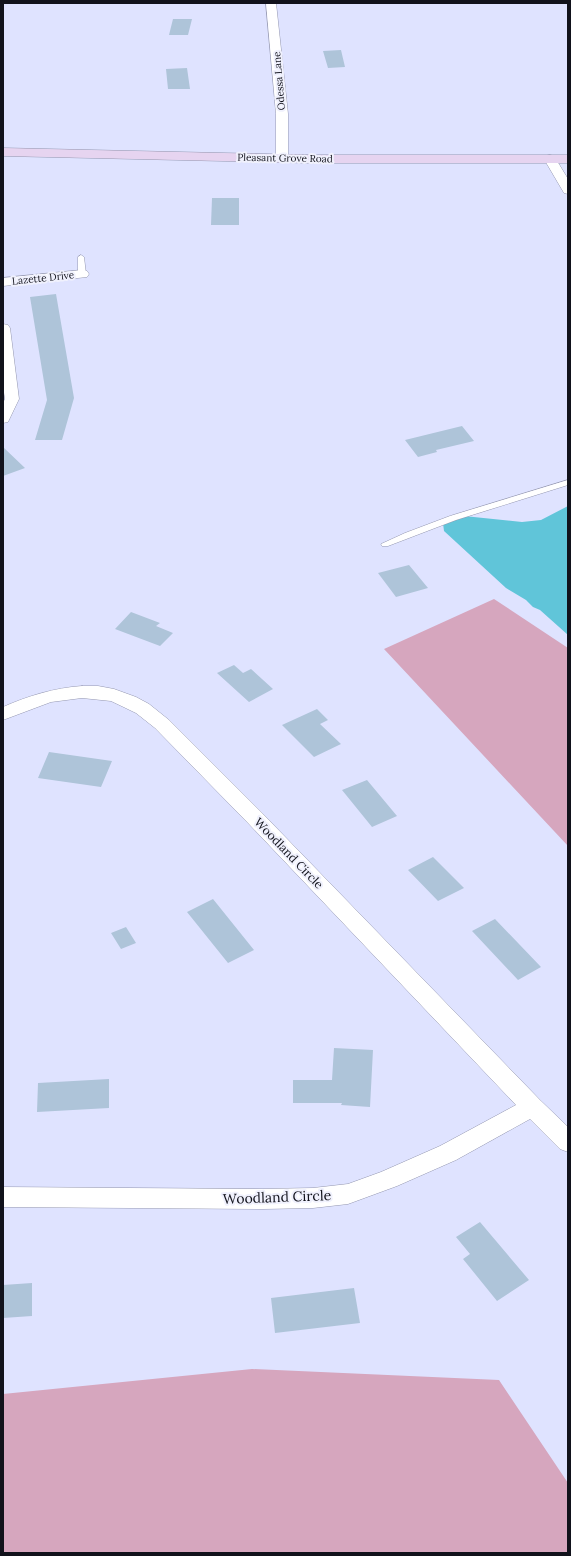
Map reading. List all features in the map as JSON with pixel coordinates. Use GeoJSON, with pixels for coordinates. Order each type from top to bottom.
{"type":"FeatureCollection","features":[{"type":"Feature","properties":{"kind":"street","name":"Odessa Lane"},"geometry":{"type":"LineString","coordinates":[[271,3],[282,114],[282,158]]}},
{"type":"Feature","properties":{"kind":"street","name":"Pleasant Grove Road"},"geometry":{"type":"LineString","coordinates":[[3,152],[282,158],[568,159]]}},
{"type":"Feature","properties":{"kind":"street"},"geometry":{"type":"LineString","coordinates":[[550,159],[568,190]]}},
{"type":"Feature","properties":{"kind":"street","name":"Lazette Drive"},"geometry":{"type":"LineString","coordinates":[[3,282],[82,274]]}},
{"type":"Feature","properties":{"kind":"street"},"geometry":{"type":"LineString","coordinates":[[3,328],[12,399],[3,420]]}},
{"type":"Feature","properties":{"kind":"street","name":"Woodland Circle"},"geometry":{"type":"LineString","coordinates":[[3,714],[28,703],[52,696],[78,692],[115,695],[130,701],[147,711],[162,724],[255,818],[532,1107],[568,1142]]}},
{"type":"Feature","properties":{"kind":"street","name":"Woodland Circle"},"geometry":{"type":"LineString","coordinates":[[3,1197],[263,1199],[313,1198],[348,1194],[389,1180],[448,1153],[532,1107]]}},
{"type":"Feature","properties":{"kind":"lane"},"geometry":{"type":"LineString","coordinates":[[81,257],[82,274]]}},
{"type":"Feature","properties":{"kind":"lane"},"geometry":{"type":"LineString","coordinates":[[386,544],[465,512],[568,482]]}},
{"type":"Feature","properties":{"kind":"shaded area"},"geometry":{"type":"Polygon","coordinates":[[[494,599],[568,648],[568,846],[384,649],[494,599]]]}},
{"type":"Feature","properties":{"kind":"shaded area"},"geometry":{"type":"Polygon","coordinates":[[[252,1369],[499,1380],[568,1483],[568,1553],[3,1553],[3,1394],[252,1369]]]}},
{"type":"Feature","properties":{"kind":"water"},"geometry":{"type":"Polygon","coordinates":[[[568,506],[568,635],[540,610],[533,607],[526,600],[506,588],[444,531],[443,523],[464,516],[522,522],[541,520],[568,506]]]}},
{"type":"Feature","properties":{"kind":"building"},"geometry":{"type":"Polygon","coordinates":[[[173,19],[192,19],[188,35],[169,35],[173,19]]]}},
{"type":"Feature","properties":{"kind":"building"},"geometry":{"type":"Polygon","coordinates":[[[341,50],[345,67],[328,68],[323,51],[341,50]]]}},
{"type":"Feature","properties":{"kind":"building"},"geometry":{"type":"Polygon","coordinates":[[[187,68],[190,89],[168,89],[166,69],[187,68]]]}},
{"type":"Feature","properties":{"kind":"building"},"geometry":{"type":"Polygon","coordinates":[[[212,198],[239,198],[239,225],[211,225],[212,198]]]}},
{"type":"Feature","properties":{"kind":"building"},"geometry":{"type":"Polygon","coordinates":[[[56,294],[74,398],[62,440],[35,440],[47,400],[30,297],[56,294]]]}},
{"type":"Feature","properties":{"kind":"building"},"geometry":{"type":"Polygon","coordinates":[[[462,426],[474,441],[436,450],[437,452],[418,457],[405,440],[462,426]]]}},
{"type":"Feature","properties":{"kind":"building"},"geometry":{"type":"Polygon","coordinates":[[[3,447],[25,468],[3,476],[3,447]]]}},
{"type":"Feature","properties":{"kind":"building"},"geometry":{"type":"Polygon","coordinates":[[[409,565],[428,588],[396,597],[378,573],[409,565]]]}},
{"type":"Feature","properties":{"kind":"building"},"geometry":{"type":"Polygon","coordinates":[[[131,612],[160,623],[156,626],[173,633],[160,646],[115,629],[131,612]]]}},
{"type":"Feature","properties":{"kind":"building"},"geometry":{"type":"Polygon","coordinates":[[[234,665],[243,673],[251,669],[273,689],[249,702],[217,673],[234,665]]]}},
{"type":"Feature","properties":{"kind":"building"},"geometry":{"type":"Polygon","coordinates":[[[317,709],[328,720],[320,724],[341,744],[314,757],[282,725],[317,709]]]}},
{"type":"Feature","properties":{"kind":"building"},"geometry":{"type":"Polygon","coordinates":[[[49,752],[112,761],[101,787],[38,778],[49,752]]]}},
{"type":"Feature","properties":{"kind":"building"},"geometry":{"type":"Polygon","coordinates":[[[367,780],[397,816],[372,827],[342,790],[367,780]]]}},
{"type":"Feature","properties":{"kind":"building"},"geometry":{"type":"Polygon","coordinates":[[[433,857],[464,888],[438,901],[408,870],[433,857]]]}},
{"type":"Feature","properties":{"kind":"building"},"geometry":{"type":"Polygon","coordinates":[[[213,899],[254,950],[228,963],[187,912],[213,899]]]}},
{"type":"Feature","properties":{"kind":"building"},"geometry":{"type":"Polygon","coordinates":[[[495,919],[541,967],[518,980],[472,931],[495,919]]]}},
{"type":"Feature","properties":{"kind":"building"},"geometry":{"type":"Polygon","coordinates":[[[126,927],[136,943],[121,949],[111,933],[126,927]]]}},
{"type":"Feature","properties":{"kind":"building"},"geometry":{"type":"Polygon","coordinates":[[[334,1048],[373,1050],[370,1107],[341,1105],[342,1103],[293,1103],[293,1080],[332,1080],[334,1048]]]}},
{"type":"Feature","properties":{"kind":"building"},"geometry":{"type":"Polygon","coordinates":[[[109,1079],[109,1108],[37,1112],[38,1083],[109,1079]]]}},
{"type":"Feature","properties":{"kind":"building"},"geometry":{"type":"Polygon","coordinates":[[[480,1222],[529,1280],[497,1301],[463,1259],[470,1254],[456,1237],[480,1222]]]}},
{"type":"Feature","properties":{"kind":"building"},"geometry":{"type":"Polygon","coordinates":[[[32,1283],[32,1316],[3,1318],[3,1285],[32,1283]]]}},
{"type":"Feature","properties":{"kind":"building"},"geometry":{"type":"Polygon","coordinates":[[[354,1288],[360,1323],[275,1333],[271,1298],[354,1288]]]}}]}
